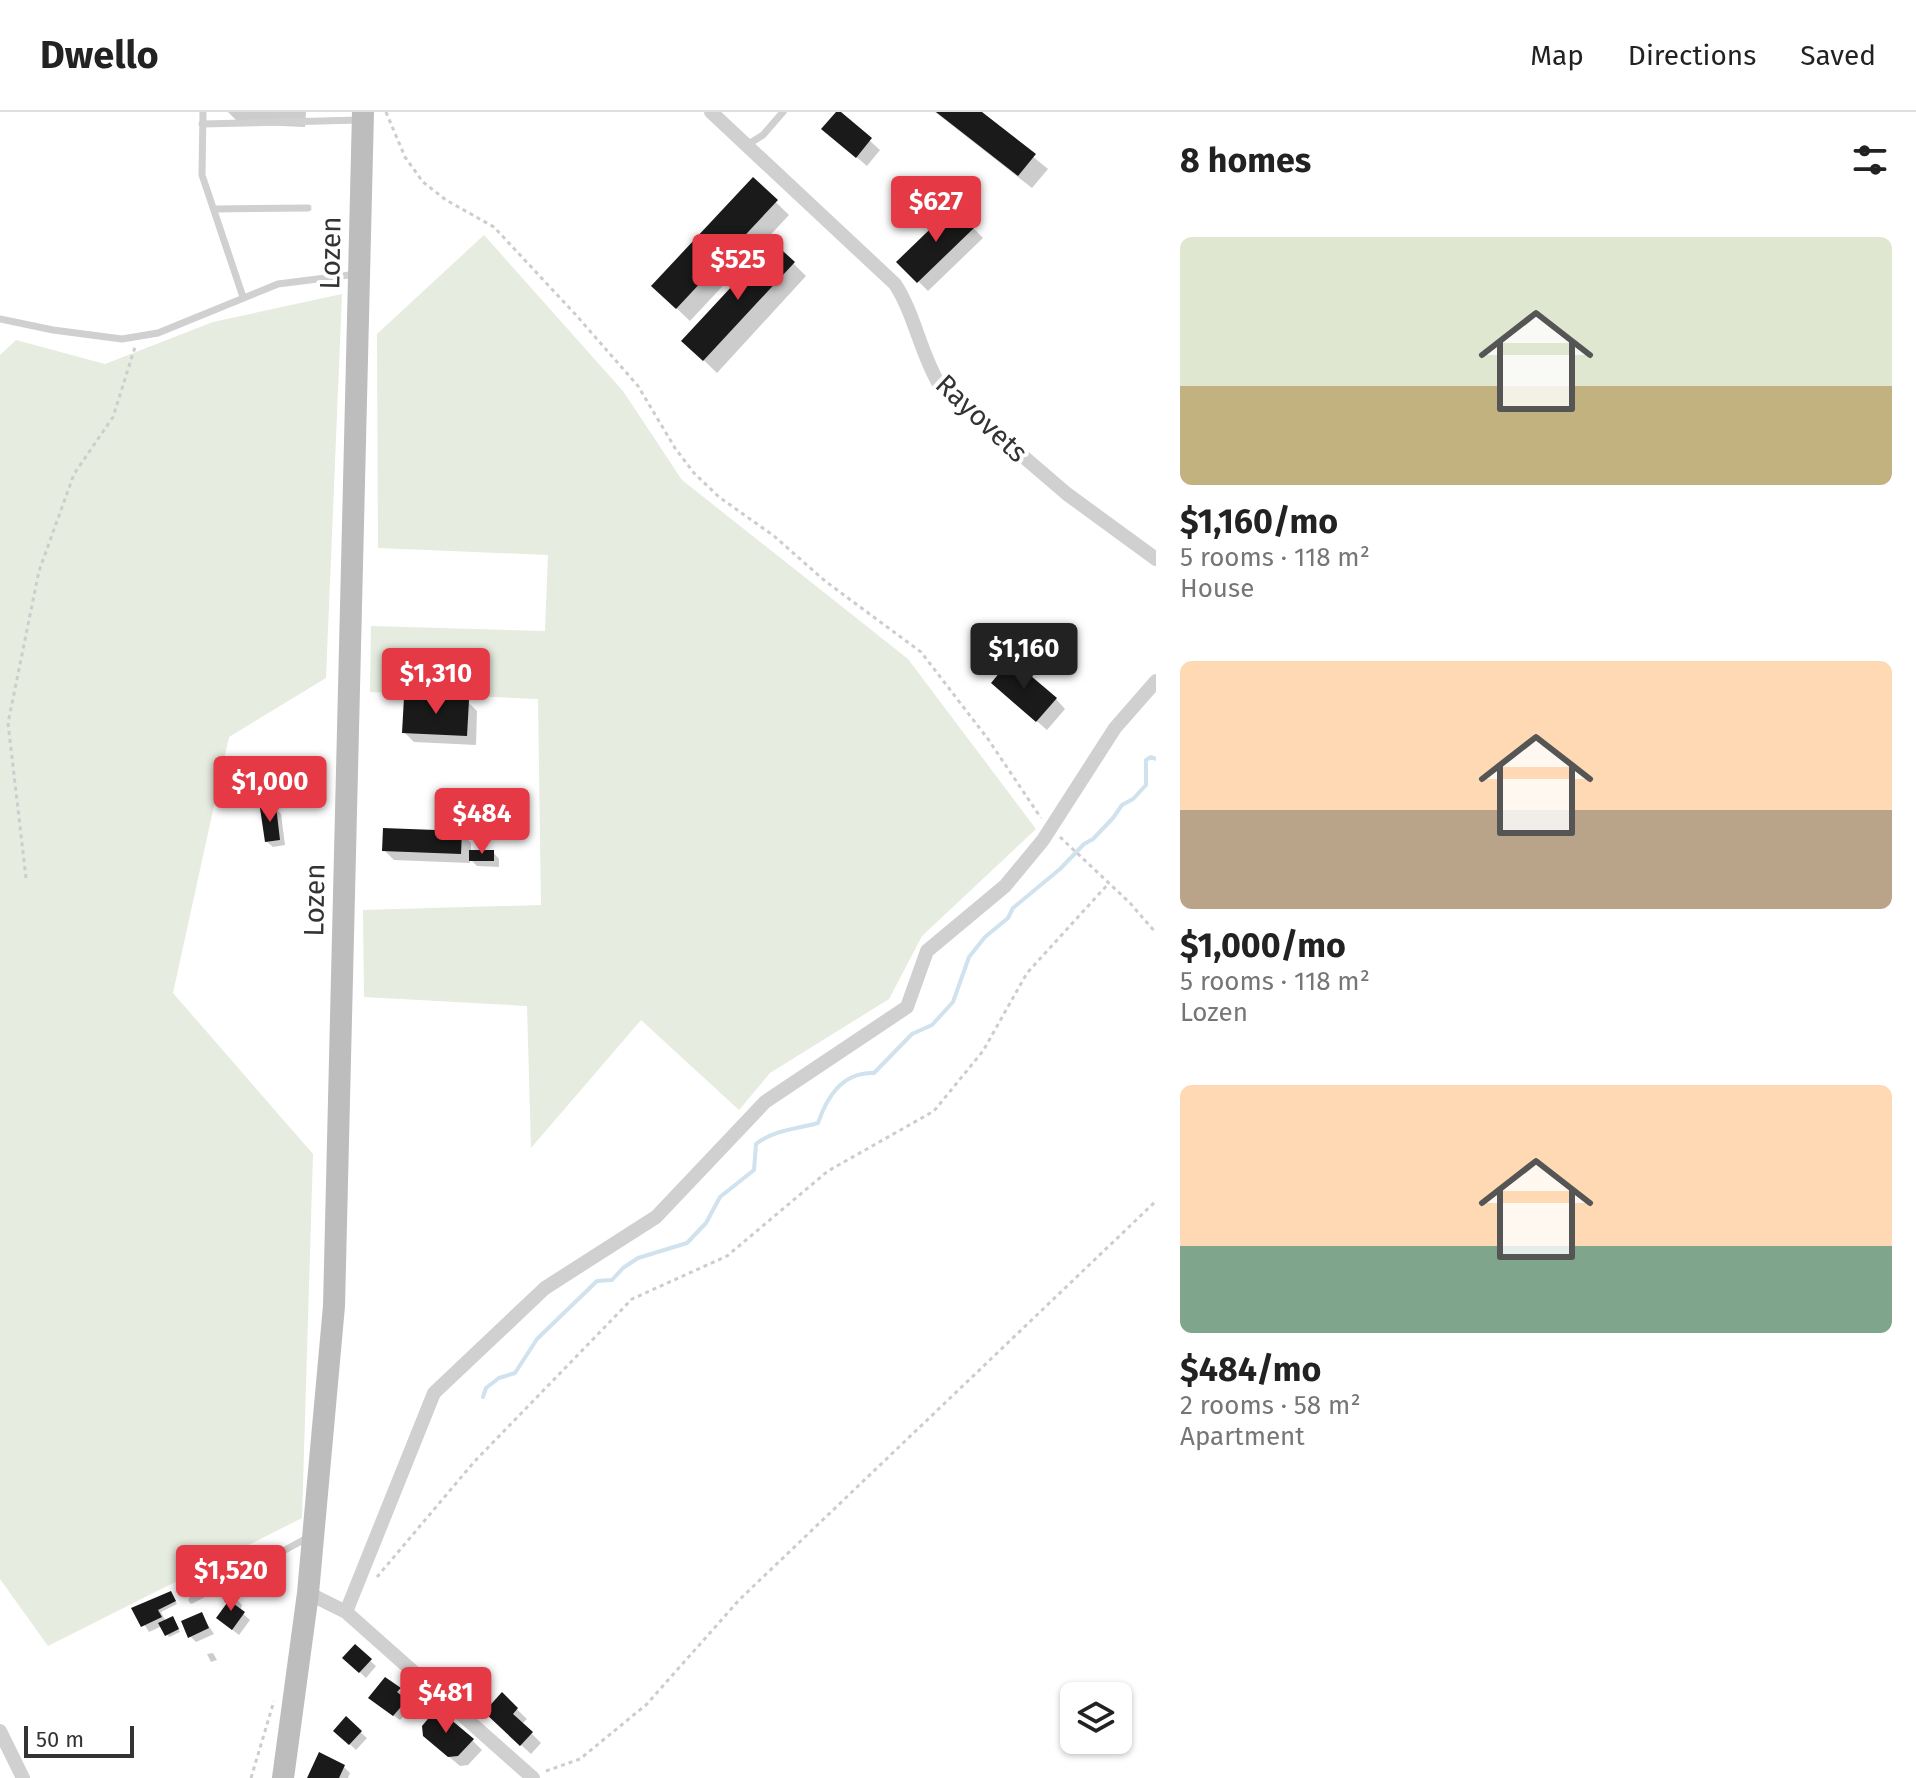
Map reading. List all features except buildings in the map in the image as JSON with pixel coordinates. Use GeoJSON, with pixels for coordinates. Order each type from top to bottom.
{"type":"FeatureCollection","features":[{"type":"Feature","properties":{"kind":"street","name":"Rayovets"},"geometry":{"type":"LineString","coordinates":[[711,112],[895,284],[908,304],[927,364],[939,384],[1067,494],[1156,559]]}},
{"type":"Feature","properties":{"kind":"street","name":"Lozen"},"geometry":{"type":"LineString","coordinates":[[283,1778],[308,1593],[334,1306],[363,116]]}},
{"type":"Feature","properties":{"kind":"street"},"geometry":{"type":"LineString","coordinates":[[346,1612],[434,1393],[545,1288],[656,1217],[765,1102],[907,1007],[927,951],[1005,886],[1050,828],[1115,728],[1156,681]]}},
{"type":"Feature","properties":{"kind":"street"},"geometry":{"type":"LineString","coordinates":[[308,1593],[346,1612],[532,1777]]}},
{"type":"Feature","properties":{"kind":"street"},"geometry":{"type":"LineString","coordinates":[[0,1731],[23,1778]]}},
{"type":"Feature","properties":{"kind":"lane"},"geometry":{"type":"LineString","coordinates":[[203,112],[202,175],[243,297]]}},
{"type":"Feature","properties":{"kind":"lane"},"geometry":{"type":"LineString","coordinates":[[303,122],[304,112]]}},
{"type":"Feature","properties":{"kind":"lane"},"geometry":{"type":"LineString","coordinates":[[745,146],[763,135],[783,112]]}},
{"type":"Feature","properties":{"kind":"lane"},"geometry":{"type":"LineString","coordinates":[[202,124],[303,122],[363,116]]}},
{"type":"Feature","properties":{"kind":"lane"},"geometry":{"type":"LineString","coordinates":[[214,209],[308,208]]}},
{"type":"Feature","properties":{"kind":"lane"},"geometry":{"type":"LineString","coordinates":[[0,319],[122,339],[158,333],[278,284],[359,274]]}},
{"type":"Feature","properties":{"kind":"lane"},"geometry":{"type":"LineString","coordinates":[[192,1600],[314,1535]]}},
{"type":"Feature","properties":{"kind":"path"},"geometry":{"type":"LineString","coordinates":[[386,112],[405,157],[423,182],[446,200],[494,227],[576,315],[638,386],[675,448],[694,473],[719,497],[774,536],[825,581],[921,652],[988,739],[1023,795],[1050,828]]}},
{"type":"Feature","properties":{"kind":"path"},"geometry":{"type":"LineString","coordinates":[[26,878],[8,723],[39,571],[74,474],[113,417],[138,336]]}},
{"type":"Feature","properties":{"kind":"path"},"geometry":{"type":"LineString","coordinates":[[1066,843],[1156,933]]}},
{"type":"Feature","properties":{"kind":"path"},"geometry":{"type":"LineString","coordinates":[[376,1578],[474,1462],[632,1299],[727,1256],[828,1171],[934,1111],[983,1051],[1027,973],[1109,883]]}},
{"type":"Feature","properties":{"kind":"path"},"geometry":{"type":"LineString","coordinates":[[532,1777],[580,1759],[647,1704],[739,1600],[1156,1201]]}},
{"type":"Feature","properties":{"kind":"shaded area"},"geometry":{"type":"Polygon","coordinates":[[[484,235],[623,391],[682,480],[908,659],[1036,829],[922,936],[889,999],[770,1073],[739,1110],[641,1020],[531,1148],[527,1006],[364,997],[363,910],[541,905],[538,699],[370,692],[371,626],[545,631],[548,555],[378,548],[377,334],[484,235]]]}},
{"type":"Feature","properties":{"kind":"shaded area"},"geometry":{"type":"Polygon","coordinates":[[[342,294],[326,678],[229,737],[173,993],[313,1154],[302,1518],[48,1646],[0,1579],[0,355],[16,340],[105,364],[213,322],[342,294]]]}},
{"type":"Feature","properties":{"kind":"waterway"},"geometry":{"type":"LineString","coordinates":[[483,1397],[486,1388],[499,1378],[515,1373],[537,1339],[597,1281],[612,1280],[638,1258],[687,1243],[706,1223],[720,1197],[754,1170],[756,1144],[778,1133],[818,1123],[837,1088],[853,1077],[874,1073],[912,1034],[932,1025],[953,1002],[969,957],[985,937],[1008,918],[1013,908],[1093,839],[1122,805],[1133,799],[1146,785],[1146,760],[1151,757],[1156,759]]}}]}
